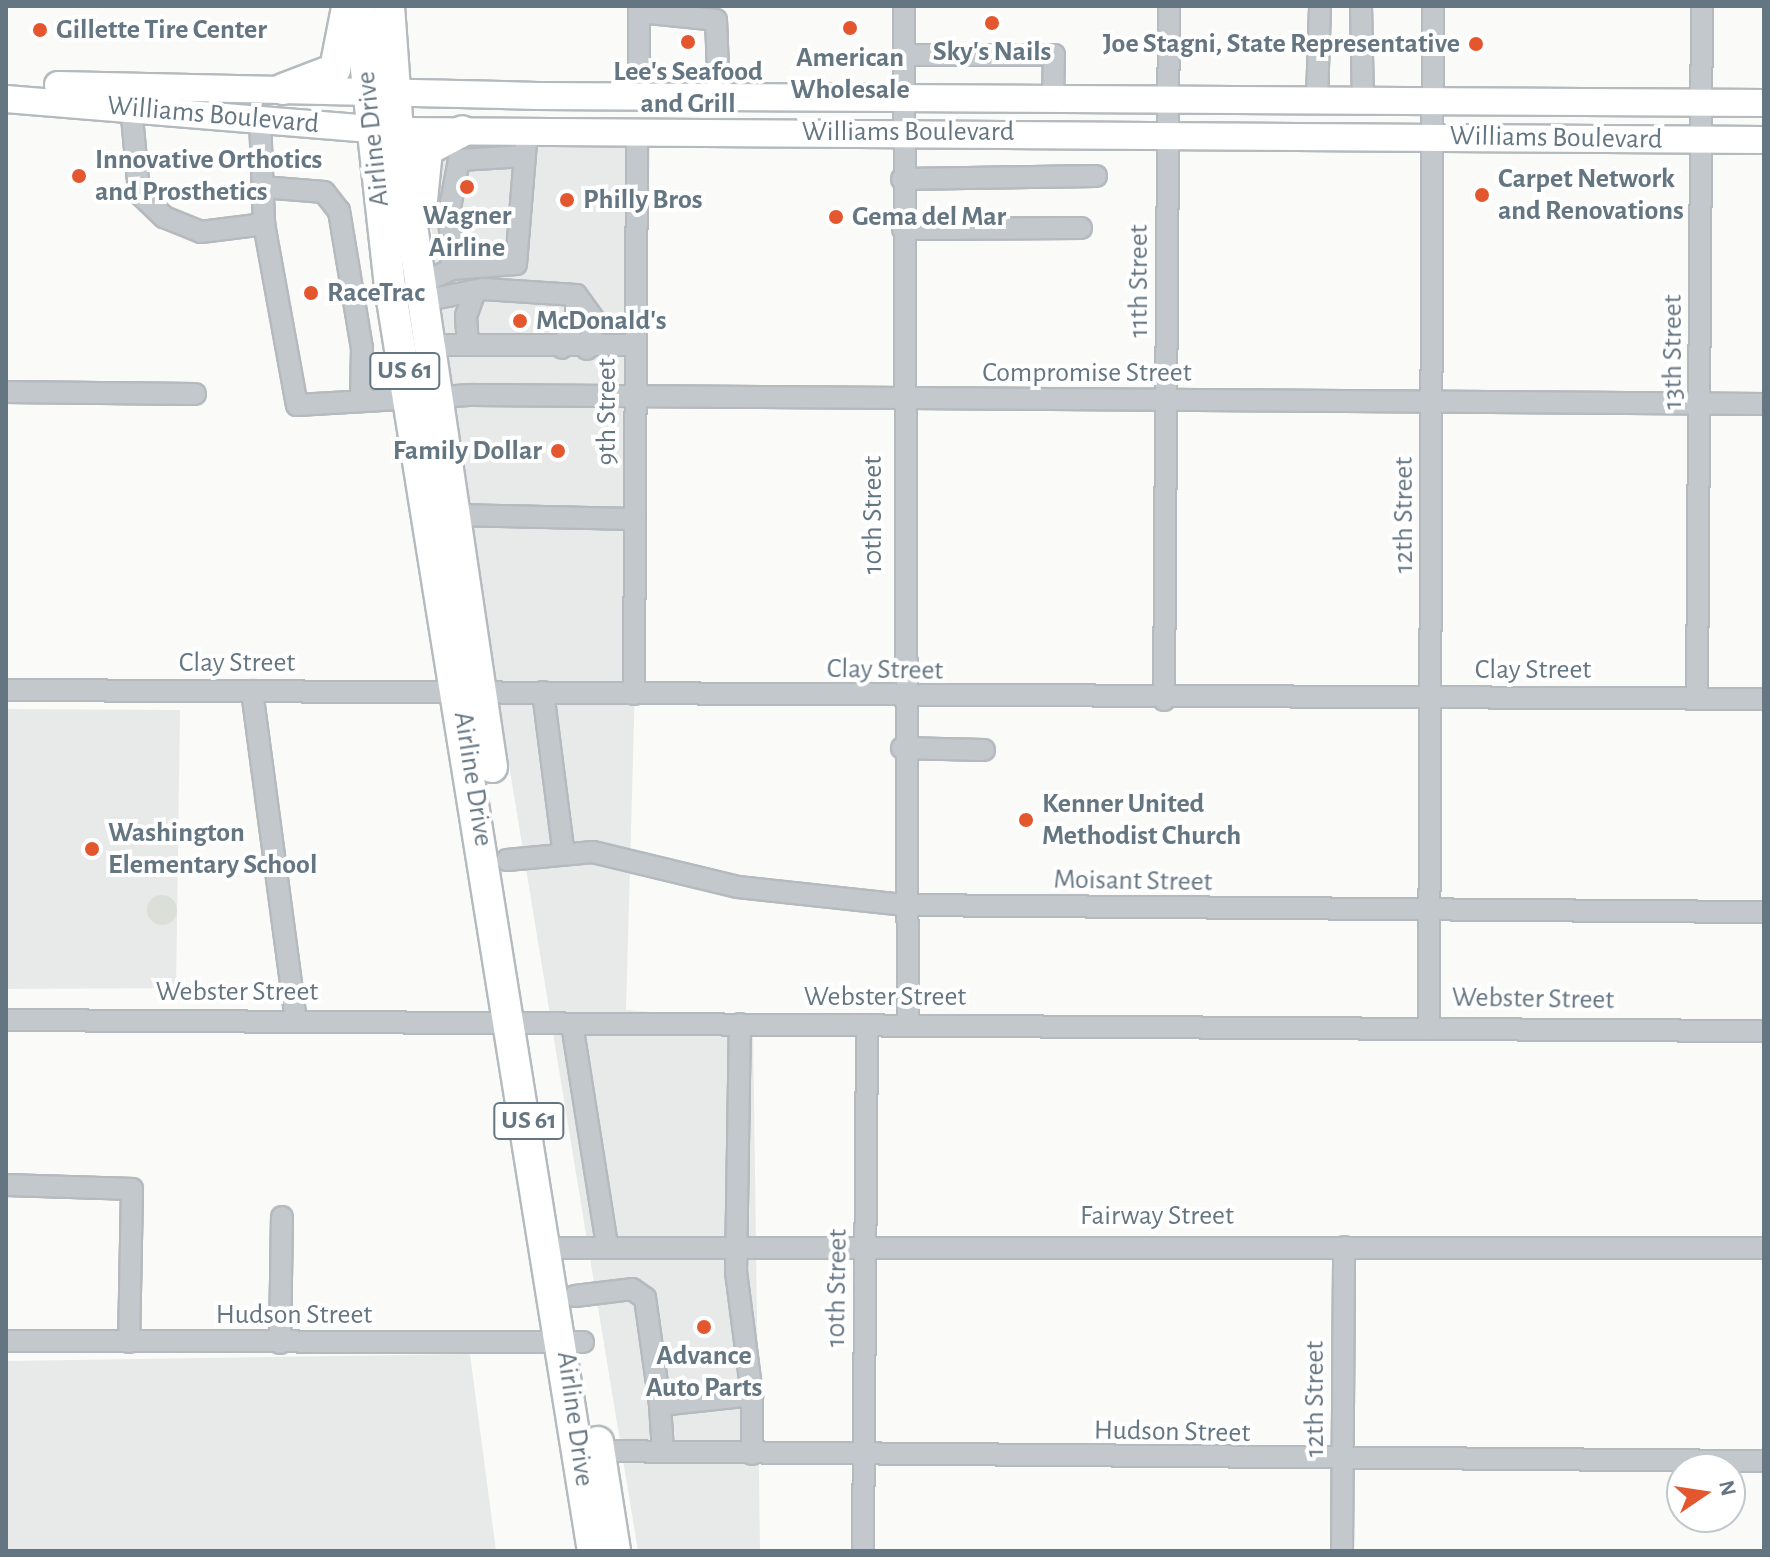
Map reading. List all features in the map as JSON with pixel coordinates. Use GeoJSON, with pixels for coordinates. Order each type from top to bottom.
{"type":"FeatureCollection","features":[{"type":"Feature","properties":{"kind":"highway"},"geometry":{"type":"LineString","coordinates":[[283,89],[335,69],[348,6]]}},
{"type":"Feature","properties":{"kind":"highway","name":"Airline Drive"},"geometry":{"type":"LineString","coordinates":[[359,6],[368,92],[384,130],[421,293],[428,345],[423,397],[454,515],[469,692],[507,860],[522,1021]]}},
{"type":"Feature","properties":{"kind":"highway","name":"Airline Drive"},"geometry":{"type":"LineString","coordinates":[[389,6],[399,94],[384,130],[469,692],[574,1343],[589,1450],[593,1551]]}},
{"type":"Feature","properties":{"kind":"highway"},"geometry":{"type":"LineString","coordinates":[[421,293],[436,215],[419,176],[427,150],[476,131]]}},
{"type":"Feature","properties":{"kind":"highway","name":"Airline Drive"},"geometry":{"type":"LineString","coordinates":[[558,1247],[575,1296],[574,1343]]}},
{"type":"Feature","properties":{"kind":"highway","name":"Airline Drive"},"geometry":{"type":"LineString","coordinates":[[589,1450],[615,1551]]}},
{"type":"Feature","properties":{"kind":"main road","name":"Williams Boulevard"},"geometry":{"type":"LineString","coordinates":[[6,87],[283,89],[399,94],[1434,98],[1764,103]]}},
{"type":"Feature","properties":{"kind":"main road","name":"Williams Boulevard"},"geometry":{"type":"LineString","coordinates":[[6,99],[131,106],[384,130],[476,131],[526,144],[637,131],[1764,140]]}},
{"type":"Feature","properties":{"kind":"street","name":"10th Street"},"geometry":{"type":"LineString","coordinates":[[904,6],[902,748],[903,905],[908,1025]]}},
{"type":"Feature","properties":{"kind":"street","name":"11th Street"},"geometry":{"type":"LineString","coordinates":[[1164,700],[1169,6]]}},
{"type":"Feature","properties":{"kind":"street"},"geometry":{"type":"LineString","coordinates":[[1317,98],[1320,6]]}},
{"type":"Feature","properties":{"kind":"street"},"geometry":{"type":"LineString","coordinates":[[1361,6],[1363,98]]}},
{"type":"Feature","properties":{"kind":"street","name":"12th Street"},"geometry":{"type":"LineString","coordinates":[[1429,1025],[1433,6]]}},
{"type":"Feature","properties":{"kind":"street","name":"13th Street"},"geometry":{"type":"LineString","coordinates":[[1697,698],[1702,404],[1702,6]]}},
{"type":"Feature","properties":{"kind":"street"},"geometry":{"type":"LineString","coordinates":[[639,94],[639,9],[716,20],[719,94]]}},
{"type":"Feature","properties":{"kind":"street"},"geometry":{"type":"LineString","coordinates":[[904,55],[1054,55],[1053,97]]}},
{"type":"Feature","properties":{"kind":"street"},"geometry":{"type":"LineString","coordinates":[[131,106],[139,193],[164,217],[201,232],[264,224],[260,118]]}},
{"type":"Feature","properties":{"kind":"street"},"geometry":{"type":"LineString","coordinates":[[476,131],[488,158]]}},
{"type":"Feature","properties":{"kind":"street","name":"9th Street"},"geometry":{"type":"LineString","coordinates":[[634,694],[637,131]]}},
{"type":"Feature","properties":{"kind":"street"},"geometry":{"type":"LineString","coordinates":[[421,293],[452,269],[516,264],[526,144],[488,158],[459,160],[436,215],[452,269]]}},
{"type":"Feature","properties":{"kind":"street"},"geometry":{"type":"LineString","coordinates":[[902,179],[1096,176]]}},
{"type":"Feature","properties":{"kind":"street"},"geometry":{"type":"LineString","coordinates":[[262,187],[324,192],[339,211],[362,348],[361,401]]}},
{"type":"Feature","properties":{"kind":"street","name":"Compromise Street"},"geometry":{"type":"LineString","coordinates":[[264,224],[297,405],[423,397],[635,395],[901,400],[1764,404]]}},
{"type":"Feature","properties":{"kind":"street"},"geometry":{"type":"LineString","coordinates":[[903,229],[1081,228]]}},
{"type":"Feature","properties":{"kind":"street"},"geometry":{"type":"LineString","coordinates":[[421,293],[475,291],[576,295]]}},
{"type":"Feature","properties":{"kind":"street"},"geometry":{"type":"LineString","coordinates":[[468,345],[466,316],[475,291]]}},
{"type":"Feature","properties":{"kind":"street"},"geometry":{"type":"LineString","coordinates":[[576,295],[595,321],[587,349]]}},
{"type":"Feature","properties":{"kind":"street"},"geometry":{"type":"LineString","coordinates":[[562,348],[576,320],[576,295]]}},
{"type":"Feature","properties":{"kind":"street"},"geometry":{"type":"LineString","coordinates":[[428,345],[587,349],[635,345]]}},
{"type":"Feature","properties":{"kind":"street"},"geometry":{"type":"LineString","coordinates":[[6,392],[195,394]]}},
{"type":"Feature","properties":{"kind":"street"},"geometry":{"type":"LineString","coordinates":[[454,515],[635,519]]}},
{"type":"Feature","properties":{"kind":"street","name":"Clay Street"},"geometry":{"type":"LineString","coordinates":[[6,690],[543,692],[1164,700],[1431,697],[1764,699]]}},
{"type":"Feature","properties":{"kind":"street"},"geometry":{"type":"LineString","coordinates":[[252,691],[296,1020]]}},
{"type":"Feature","properties":{"kind":"street"},"geometry":{"type":"LineString","coordinates":[[543,692],[564,855]]}},
{"type":"Feature","properties":{"kind":"street"},"geometry":{"type":"LineString","coordinates":[[902,748],[984,750]]}},
{"type":"Feature","properties":{"kind":"street","name":"Moisant Street"},"geometry":{"type":"LineString","coordinates":[[507,860],[593,852],[738,887],[903,905],[1764,912]]}},
{"type":"Feature","properties":{"kind":"street","name":"Webster Street"},"geometry":{"type":"LineString","coordinates":[[6,1020],[1429,1025],[1764,1031]]}},
{"type":"Feature","properties":{"kind":"street"},"geometry":{"type":"LineString","coordinates":[[572,1024],[607,1245]]}},
{"type":"Feature","properties":{"kind":"street"},"geometry":{"type":"LineString","coordinates":[[740,1024],[736,1245],[752,1395],[752,1454]]}},
{"type":"Feature","properties":{"kind":"street","name":"10th Street"},"geometry":{"type":"LineString","coordinates":[[863,1551],[867,1025]]}},
{"type":"Feature","properties":{"kind":"street"},"geometry":{"type":"LineString","coordinates":[[6,1185],[132,1189],[129,1342]]}},
{"type":"Feature","properties":{"kind":"street"},"geometry":{"type":"LineString","coordinates":[[280,1343],[282,1217]]}},
{"type":"Feature","properties":{"kind":"street","name":"Fairway Street"},"geometry":{"type":"LineString","coordinates":[[558,1247],[865,1244],[1764,1248]]}},
{"type":"Feature","properties":{"kind":"street","name":"12th Street"},"geometry":{"type":"LineString","coordinates":[[1342,1551],[1344,1247]]}},
{"type":"Feature","properties":{"kind":"street"},"geometry":{"type":"LineString","coordinates":[[575,1296],[632,1289],[645,1298],[660,1405],[663,1452]]}},
{"type":"Feature","properties":{"kind":"street","name":"Hudson Street"},"geometry":{"type":"LineString","coordinates":[[6,1341],[574,1343]]}},
{"type":"Feature","properties":{"kind":"street"},"geometry":{"type":"LineString","coordinates":[[660,1405],[752,1395]]}},
{"type":"Feature","properties":{"kind":"street","name":"Hudson Street"},"geometry":{"type":"LineString","coordinates":[[589,1450],[863,1457],[1343,1462],[1764,1461]]}},
{"type":"Feature","properties":{"kind":"shaded area"},"geometry":{"type":"Polygon","coordinates":[[[449,142],[650,145],[626,1010],[753,1020],[760,1551],[638,1551],[443,363],[427,176],[449,142]]]}},
{"type":"Feature","properties":{"kind":"shaded area","name":"Washington Elementary School"},"geometry":{"type":"Polygon","coordinates":[[[6,709],[180,710],[176,988],[6,989],[6,709]]]}},
{"type":"Feature","properties":{"kind":"shaded area"},"geometry":{"type":"Polygon","coordinates":[[[162,895],[173,899],[177,910],[173,921],[162,925],[151,921],[147,910],[151,899],[162,895]]]}},
{"type":"Feature","properties":{"kind":"shaded area"},"geometry":{"type":"Polygon","coordinates":[[[470,1354],[496,1551],[6,1551],[6,1361],[470,1354]]]}},
{"type":"Feature","properties":{"kind":"place","name":"Sky's Nails"},"geometry":{"type":"Point","coordinates":[992,23]}},
{"type":"Feature","properties":{"kind":"place","name":"American Wholesale"},"geometry":{"type":"Point","coordinates":[850,28]}},
{"type":"Feature","properties":{"kind":"place","name":"Gillette Tire Center"},"geometry":{"type":"Point","coordinates":[40,30]}},
{"type":"Feature","properties":{"kind":"place","name":"Lee's Seafood and Grill"},"geometry":{"type":"Point","coordinates":[688,42]}},
{"type":"Feature","properties":{"kind":"place","name":"Joe Stagni, State Representative"},"geometry":{"type":"Point","coordinates":[1476,44]}},
{"type":"Feature","properties":{"kind":"place","name":"Innovative Orthotics and Prosthetics"},"geometry":{"type":"Point","coordinates":[79,176]}},
{"type":"Feature","properties":{"kind":"place","name":"Wagner Airline"},"geometry":{"type":"Point","coordinates":[467,187]}},
{"type":"Feature","properties":{"kind":"place","name":"Carpet Network and Renovations"},"geometry":{"type":"Point","coordinates":[1482,195]}},
{"type":"Feature","properties":{"kind":"place","name":"Philly Bros"},"geometry":{"type":"Point","coordinates":[567,200]}},
{"type":"Feature","properties":{"kind":"place","name":"Gema del Mar"},"geometry":{"type":"Point","coordinates":[836,217]}},
{"type":"Feature","properties":{"kind":"place","name":"RaceTrac"},"geometry":{"type":"Point","coordinates":[311,293]}},
{"type":"Feature","properties":{"kind":"place","name":"McDonald's"},"geometry":{"type":"Point","coordinates":[520,321]}},
{"type":"Feature","properties":{"kind":"place","name":"Family Dollar"},"geometry":{"type":"Point","coordinates":[558,451]}},
{"type":"Feature","properties":{"kind":"place","name":"Kenner United Methodist Church"},"geometry":{"type":"Point","coordinates":[1026,820]}},
{"type":"Feature","properties":{"kind":"place","name":"Washington Elementary School"},"geometry":{"type":"Point","coordinates":[92,849]}},
{"type":"Feature","properties":{"kind":"place","name":"Advance Auto Parts"},"geometry":{"type":"Point","coordinates":[704,1327]}}]}
